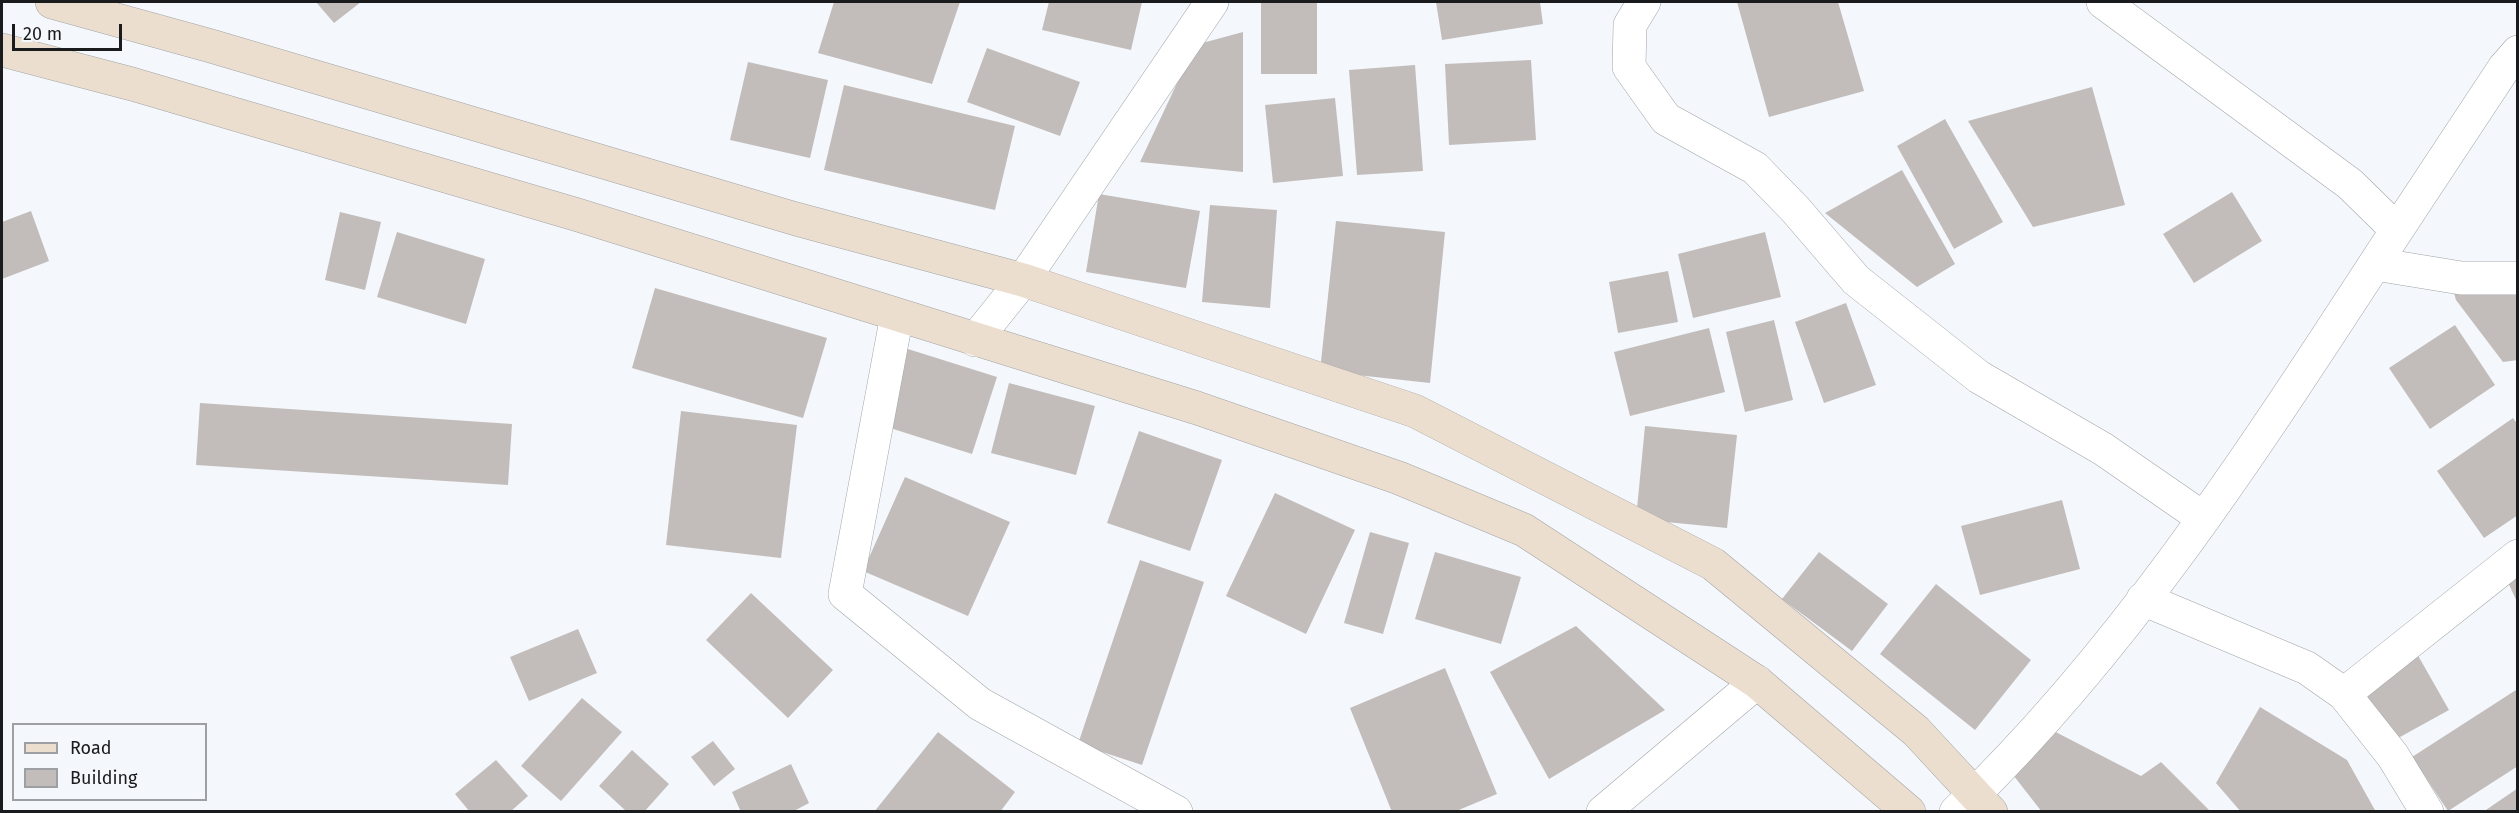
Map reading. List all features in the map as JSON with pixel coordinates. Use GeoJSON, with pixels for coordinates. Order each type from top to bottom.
{"type":"FeatureCollection","features":[{"type":"Feature","properties":{"kind":"street"},"geometry":{"type":"LineString","coordinates":[[975,340],[1023,280],[1212,2]]}},
{"type":"Feature","properties":{"kind":"street"},"geometry":{"type":"LineString","coordinates":[[1644,2],[1630,25],[1629,67],[1666,119],[1755,168],[1796,208],[1856,280],[1979,377],[2103,449],[2204,518]]}},
{"type":"Feature","properties":{"kind":"street"},"geometry":{"type":"LineString","coordinates":[[2103,2],[2350,184],[2397,230]]}},
{"type":"Feature","properties":{"kind":"street"},"geometry":{"type":"LineString","coordinates":[[62,3],[796,219],[1023,280],[1415,411],[1713,564],[1916,731],[1974,806],[2143,599],[2204,518],[2517,51]]}},
{"type":"Feature","properties":{"kind":"street"},"geometry":{"type":"LineString","coordinates":[[2,50],[144,87],[578,215],[1197,408],[1399,478],[1524,530],[1757,682],[1909,812]]}},
{"type":"Feature","properties":{"kind":"street"},"geometry":{"type":"LineString","coordinates":[[2375,264],[2461,278],[2517,278]]}},
{"type":"Feature","properties":{"kind":"street"},"geometry":{"type":"LineString","coordinates":[[897,315],[845,594],[980,704],[1176,812]]}},
{"type":"Feature","properties":{"kind":"street"},"geometry":{"type":"LineString","coordinates":[[2344,694],[2517,556]]}},
{"type":"Feature","properties":{"kind":"street"},"geometry":{"type":"LineString","coordinates":[[2143,599],[2307,668],[2344,694],[2393,756],[2427,812]]}},
{"type":"Feature","properties":{"kind":"street"},"geometry":{"type":"LineString","coordinates":[[1603,812],[1757,682]]}},
{"type":"Feature","properties":{"kind":"building"},"geometry":{"type":"Polygon","coordinates":[[[316,2],[361,2],[334,23],[316,2]]]}},
{"type":"Feature","properties":{"kind":"building"},"geometry":{"type":"Polygon","coordinates":[[[834,2],[960,2],[932,84],[818,53],[834,2]]]}},
{"type":"Feature","properties":{"kind":"building"},"geometry":{"type":"Polygon","coordinates":[[[1049,2],[1142,2],[1131,50],[1042,30],[1049,2]]]}},
{"type":"Feature","properties":{"kind":"building"},"geometry":{"type":"Polygon","coordinates":[[[1261,2],[1317,2],[1317,74],[1261,74],[1261,2]]]}},
{"type":"Feature","properties":{"kind":"building"},"geometry":{"type":"Polygon","coordinates":[[[1436,2],[1540,2],[1543,24],[1442,40],[1436,2]]]}},
{"type":"Feature","properties":{"kind":"building"},"geometry":{"type":"Polygon","coordinates":[[[1737,2],[1838,2],[1864,91],[1769,117],[1737,2]]]}},
{"type":"Feature","properties":{"kind":"building"},"geometry":{"type":"Polygon","coordinates":[[[1243,32],[1243,172],[1140,162],[1195,45],[1243,32]]]}},
{"type":"Feature","properties":{"kind":"building"},"geometry":{"type":"Polygon","coordinates":[[[987,48],[1080,82],[1060,136],[967,102],[987,48]]]}},
{"type":"Feature","properties":{"kind":"building"},"geometry":{"type":"Polygon","coordinates":[[[1531,60],[1536,140],[1449,145],[1445,64],[1531,60]]]}},
{"type":"Feature","properties":{"kind":"building"},"geometry":{"type":"Polygon","coordinates":[[[748,62],[828,80],[810,158],[730,140],[748,62]]]}},
{"type":"Feature","properties":{"kind":"building"},"geometry":{"type":"Polygon","coordinates":[[[1415,65],[1423,171],[1357,175],[1349,70],[1415,65]]]}},
{"type":"Feature","properties":{"kind":"building"},"geometry":{"type":"Polygon","coordinates":[[[844,85],[1015,126],[995,210],[824,170],[844,85]]]}},
{"type":"Feature","properties":{"kind":"building"},"geometry":{"type":"Polygon","coordinates":[[[2092,87],[2125,205],[2033,227],[1968,121],[2092,87]]]}},
{"type":"Feature","properties":{"kind":"building"},"geometry":{"type":"Polygon","coordinates":[[[1335,98],[1343,176],[1273,183],[1265,105],[1335,98]]]}},
{"type":"Feature","properties":{"kind":"building"},"geometry":{"type":"Polygon","coordinates":[[[1945,119],[2003,222],[1954,249],[1897,146],[1945,119]]]}},
{"type":"Feature","properties":{"kind":"building"},"geometry":{"type":"Polygon","coordinates":[[[1902,170],[1955,264],[1917,287],[1825,213],[1902,170]]]}},
{"type":"Feature","properties":{"kind":"building"},"geometry":{"type":"Polygon","coordinates":[[[2232,192],[2262,241],[2194,283],[2163,234],[2232,192]]]}},
{"type":"Feature","properties":{"kind":"building"},"geometry":{"type":"Polygon","coordinates":[[[1099,194],[1200,211],[1186,288],[1086,272],[1099,194]]]}},
{"type":"Feature","properties":{"kind":"building"},"geometry":{"type":"Polygon","coordinates":[[[1210,205],[1277,210],[1270,308],[1202,302],[1210,205]]]}},
{"type":"Feature","properties":{"kind":"building"},"geometry":{"type":"Polygon","coordinates":[[[31,211],[49,261],[2,279],[2,222],[31,211]]]}},
{"type":"Feature","properties":{"kind":"building"},"geometry":{"type":"Polygon","coordinates":[[[340,212],[381,222],[365,290],[325,280],[340,212]]]}},
{"type":"Feature","properties":{"kind":"building"},"geometry":{"type":"Polygon","coordinates":[[[1336,221],[1445,232],[1430,383],[1320,371],[1336,221]]]}},
{"type":"Feature","properties":{"kind":"building"},"geometry":{"type":"Polygon","coordinates":[[[397,232],[485,259],[466,324],[377,297],[397,232]]]}},
{"type":"Feature","properties":{"kind":"building"},"geometry":{"type":"Polygon","coordinates":[[[1765,232],[1781,297],[1693,318],[1678,254],[1765,232]]]}},
{"type":"Feature","properties":{"kind":"building"},"geometry":{"type":"Polygon","coordinates":[[[1668,271],[1678,322],[1618,333],[1609,282],[1668,271]]]}},
{"type":"Feature","properties":{"kind":"building"},"geometry":{"type":"Polygon","coordinates":[[[2518,285],[2518,360],[2503,362],[2456,300],[2452,286],[2518,285]]]}},
{"type":"Feature","properties":{"kind":"building"},"geometry":{"type":"Polygon","coordinates":[[[655,288],[827,338],[803,418],[632,368],[655,288]]]}},
{"type":"Feature","properties":{"kind":"building"},"geometry":{"type":"Polygon","coordinates":[[[1846,303],[1876,385],[1824,403],[1795,322],[1846,303]]]}},
{"type":"Feature","properties":{"kind":"building"},"geometry":{"type":"Polygon","coordinates":[[[1774,320],[1793,400],[1745,412],[1726,332],[1774,320]]]}},
{"type":"Feature","properties":{"kind":"building"},"geometry":{"type":"Polygon","coordinates":[[[2455,325],[2495,385],[2430,429],[2389,368],[2455,325]]]}},
{"type":"Feature","properties":{"kind":"building"},"geometry":{"type":"Polygon","coordinates":[[[1709,328],[1725,392],[1630,416],[1614,352],[1709,328]]]}},
{"type":"Feature","properties":{"kind":"building"},"geometry":{"type":"Polygon","coordinates":[[[892,344],[997,377],[972,454],[868,421],[892,344]]]}},
{"type":"Feature","properties":{"kind":"building"},"geometry":{"type":"Polygon","coordinates":[[[1009,383],[1095,406],[1076,475],[991,453],[1009,383]]]}},
{"type":"Feature","properties":{"kind":"building"},"geometry":{"type":"Polygon","coordinates":[[[200,403],[512,424],[508,485],[196,465],[200,403]]]}},
{"type":"Feature","properties":{"kind":"building"},"geometry":{"type":"Polygon","coordinates":[[[681,411],[797,425],[781,558],[666,545],[681,411]]]}},
{"type":"Feature","properties":{"kind":"building"},"geometry":{"type":"Polygon","coordinates":[[[2513,418],[2518,425],[2518,515],[2484,538],[2437,471],[2513,418]]]}},
{"type":"Feature","properties":{"kind":"building"},"geometry":{"type":"Polygon","coordinates":[[[1645,426],[1737,435],[1727,528],[1636,519],[1645,426]]]}},
{"type":"Feature","properties":{"kind":"building"},"geometry":{"type":"Polygon","coordinates":[[[1139,431],[1222,460],[1190,551],[1107,523],[1139,431]]]}},
{"type":"Feature","properties":{"kind":"building"},"geometry":{"type":"Polygon","coordinates":[[[905,477],[1010,522],[968,616],[863,571],[905,477]]]}},
{"type":"Feature","properties":{"kind":"building"},"geometry":{"type":"Polygon","coordinates":[[[1275,493],[1355,530],[1306,634],[1226,596],[1275,493]]]}},
{"type":"Feature","properties":{"kind":"building"},"geometry":{"type":"Polygon","coordinates":[[[2062,500],[2080,569],[1980,595],[1961,526],[2062,500]]]}},
{"type":"Feature","properties":{"kind":"building"},"geometry":{"type":"Polygon","coordinates":[[[1370,532],[1409,543],[1383,634],[1344,623],[1370,532]]]}},
{"type":"Feature","properties":{"kind":"building"},"geometry":{"type":"Polygon","coordinates":[[[1435,552],[1521,577],[1501,644],[1415,619],[1435,552]]]}},
{"type":"Feature","properties":{"kind":"building"},"geometry":{"type":"Polygon","coordinates":[[[1819,552],[1888,604],[1852,651],[1782,599],[1819,552]]]}},
{"type":"Feature","properties":{"kind":"building"},"geometry":{"type":"Polygon","coordinates":[[[2518,555],[2518,604],[2499,563],[2518,555]]]}},
{"type":"Feature","properties":{"kind":"building"},"geometry":{"type":"Polygon","coordinates":[[[1140,560],[1204,582],[1142,765],[1078,744],[1140,560]]]}},
{"type":"Feature","properties":{"kind":"building"},"geometry":{"type":"Polygon","coordinates":[[[1936,584],[2031,660],[1975,730],[1880,654],[1936,584]]]}},
{"type":"Feature","properties":{"kind":"building"},"geometry":{"type":"Polygon","coordinates":[[[751,593],[833,670],[788,718],[706,640],[751,593]]]}},
{"type":"Feature","properties":{"kind":"building"},"geometry":{"type":"Polygon","coordinates":[[[1576,626],[1665,710],[1549,779],[1490,672],[1576,626]]]}},
{"type":"Feature","properties":{"kind":"building"},"geometry":{"type":"Polygon","coordinates":[[[578,629],[597,673],[529,701],[510,657],[578,629]]]}},
{"type":"Feature","properties":{"kind":"building"},"geometry":{"type":"Polygon","coordinates":[[[2416,652],[2449,710],[2391,742],[2359,683],[2416,652]]]}},
{"type":"Feature","properties":{"kind":"building"},"geometry":{"type":"Polygon","coordinates":[[[1445,668],[1497,794],[1454,812],[1392,812],[1350,708],[1445,668]]]}},
{"type":"Feature","properties":{"kind":"building"},"geometry":{"type":"Polygon","coordinates":[[[2516,690],[2518,766],[2448,811],[2412,757],[2516,690]]]}},
{"type":"Feature","properties":{"kind":"building"},"geometry":{"type":"Polygon","coordinates":[[[582,698],[622,732],[561,801],[521,766],[582,698]]]}},
{"type":"Feature","properties":{"kind":"building"},"geometry":{"type":"Polygon","coordinates":[[[2260,707],[2347,760],[2376,812],[2241,812],[2216,783],[2260,707]]]}},
{"type":"Feature","properties":{"kind":"building"},"geometry":{"type":"Polygon","coordinates":[[[2042,725],[2141,776],[2161,762],[2211,812],[2042,812],[2010,771],[2042,725]]]}},
{"type":"Feature","properties":{"kind":"building"},"geometry":{"type":"Polygon","coordinates":[[[938,732],[1015,792],[1000,812],[874,812],[938,732]]]}},
{"type":"Feature","properties":{"kind":"building"},"geometry":{"type":"Polygon","coordinates":[[[713,741],[735,769],[714,786],[691,757],[713,741]]]}},
{"type":"Feature","properties":{"kind":"building"},"geometry":{"type":"Polygon","coordinates":[[[632,750],[669,784],[644,812],[627,812],[599,786],[632,750]]]}},
{"type":"Feature","properties":{"kind":"building"},"geometry":{"type":"Polygon","coordinates":[[[496,760],[528,796],[510,812],[470,812],[455,794],[496,760]]]}},
{"type":"Feature","properties":{"kind":"building"},"geometry":{"type":"Polygon","coordinates":[[[791,764],[809,803],[792,812],[741,812],[732,792],[791,764]]]}},
{"type":"Feature","properties":{"kind":"building"},"geometry":{"type":"Polygon","coordinates":[[[2518,788],[2518,812],[2483,812],[2518,788]]]}}]}
